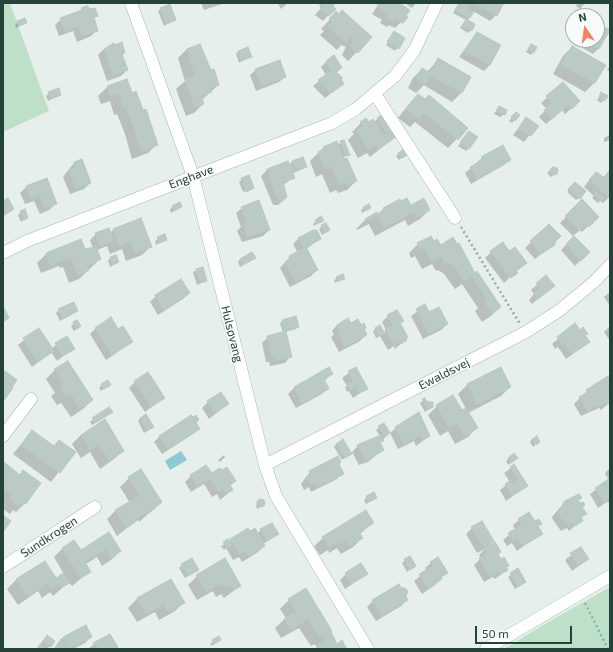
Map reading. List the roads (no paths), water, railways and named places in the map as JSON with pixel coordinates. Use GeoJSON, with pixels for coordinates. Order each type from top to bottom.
{"type":"FeatureCollection","features":[{"type":"Feature","properties":{"kind":"street","name":"Hulsøvang"},"geometry":{"type":"LineString","coordinates":[[131,3],[193,176],[265,465],[276,496],[368,649]]}},
{"type":"Feature","properties":{"kind":"street","name":"Enghave"},"geometry":{"type":"LineString","coordinates":[[3,253],[27,241],[332,123],[356,109],[395,76],[414,51],[437,3]]}},
{"type":"Feature","properties":{"kind":"street"},"geometry":{"type":"LineString","coordinates":[[375,94],[455,218]]}},
{"type":"Feature","properties":{"kind":"street","name":"Ewaldsvej"},"geometry":{"type":"LineString","coordinates":[[265,465],[526,332],[560,310],[595,281],[610,266]]}},
{"type":"Feature","properties":{"kind":"street"},"geometry":{"type":"LineString","coordinates":[[3,436],[30,399]]}},
{"type":"Feature","properties":{"kind":"street","name":"Sundkrogen"},"geometry":{"type":"LineString","coordinates":[[3,567],[95,507]]}},
{"type":"Feature","properties":{"kind":"street"},"geometry":{"type":"LineString","coordinates":[[486,649],[610,576]]}},
{"type":"Feature","properties":{"kind":"water"},"geometry":{"type":"Polygon","coordinates":[[[181,451],[187,460],[170,470],[165,461],[181,451]]]}}]}
